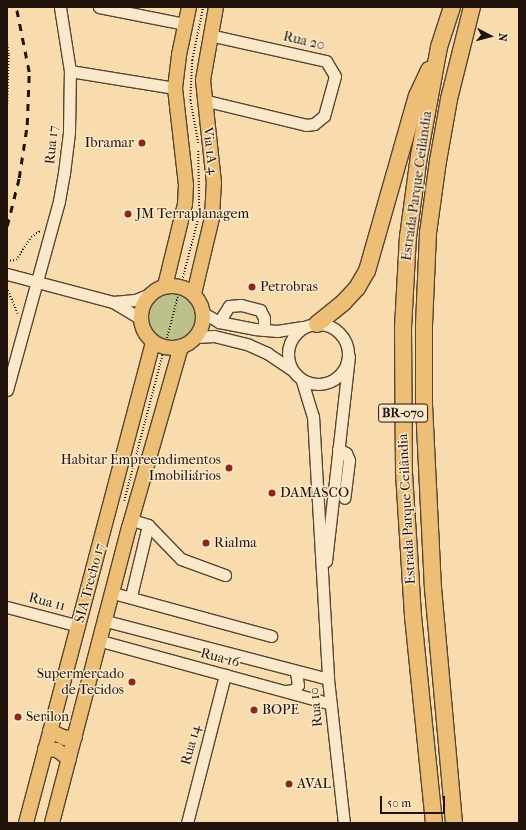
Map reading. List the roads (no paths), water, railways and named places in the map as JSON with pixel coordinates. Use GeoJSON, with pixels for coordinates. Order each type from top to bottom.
{"type":"FeatureCollection","features":[{"type":"Feature","properties":{"kind":"highway","name":"Estrada Parque Ceilândia"},"geometry":{"type":"LineString","coordinates":[[434,823],[413,616],[404,471],[403,328],[408,237],[439,47],[452,7]]}},
{"type":"Feature","properties":{"kind":"highway","name":"Estrada Parque Ceilândia"},"geometry":{"type":"LineString","coordinates":[[454,823],[432,589],[424,414],[424,324],[428,233],[438,161],[449,99],[472,7]]}},
{"type":"Feature","properties":{"kind":"highway"},"geometry":{"type":"LineString","coordinates":[[311,325],[343,303],[357,288],[368,271],[417,96],[439,47]]}},
{"type":"Feature","properties":{"kind":"main road","name":"Via 1A 4"},"geometry":{"type":"LineString","coordinates":[[166,286],[183,221],[186,185],[175,88],[189,7]]}},
{"type":"Feature","properties":{"kind":"main road","name":"Via 1A 4"},"geometry":{"type":"LineString","coordinates":[[194,294],[212,218],[214,190],[203,100],[203,80],[216,7]]}},
{"type":"Feature","properties":{"kind":"main road"},"geometry":{"type":"LineString","coordinates":[[166,286],[182,287],[194,294],[203,313],[202,326],[196,337],[181,347],[165,348],[153,342],[142,327],[140,318],[145,301],[150,294],[166,286]]}},
{"type":"Feature","properties":{"kind":"main road","name":"SIA Trecho 17"},"geometry":{"type":"LineString","coordinates":[[26,823],[153,342]]}},
{"type":"Feature","properties":{"kind":"main road","name":"SIA Trecho 17"},"geometry":{"type":"LineString","coordinates":[[52,823],[106,622],[130,524],[181,347]]}},
{"type":"Feature","properties":{"kind":"main road"},"geometry":{"type":"LineString","coordinates":[[106,524],[130,524]]}},
{"type":"Feature","properties":{"kind":"main road"},"geometry":{"type":"LineString","coordinates":[[50,731],[65,738],[75,737]]}},
{"type":"Feature","properties":{"kind":"main road"},"geometry":{"type":"LineString","coordinates":[[46,749],[57,750],[69,759]]}},
{"type":"Feature","properties":{"kind":"street","name":"Rua 17"},"geometry":{"type":"LineString","coordinates":[[7,390],[52,224],[64,173],[69,132],[70,71],[60,7]]}},
{"type":"Feature","properties":{"kind":"street"},"geometry":{"type":"LineString","coordinates":[[99,7],[185,24]]}},
{"type":"Feature","properties":{"kind":"street","name":"Rua 20"},"geometry":{"type":"LineString","coordinates":[[203,100],[306,125],[314,124],[324,116],[335,76],[331,66],[326,62],[210,35]]}},
{"type":"Feature","properties":{"kind":"street"},"geometry":{"type":"LineString","coordinates":[[70,71],[175,88]]}},
{"type":"Feature","properties":{"kind":"street"},"geometry":{"type":"LineString","coordinates":[[7,274],[36,283],[113,302],[140,318]]}},
{"type":"Feature","properties":{"kind":"street"},"geometry":{"type":"LineString","coordinates":[[113,302],[134,300],[150,294]]}},
{"type":"Feature","properties":{"kind":"street"},"geometry":{"type":"LineString","coordinates":[[219,322],[229,306],[241,305],[260,310],[264,318],[264,330]]}},
{"type":"Feature","properties":{"kind":"street"},"geometry":{"type":"LineString","coordinates":[[196,337],[214,336],[249,345],[267,353],[291,369],[302,381],[312,384],[332,382],[340,375],[348,356],[347,346],[340,333],[327,325],[311,325],[277,331],[264,330],[219,322],[203,313]]}},
{"type":"Feature","properties":{"kind":"street"},"geometry":{"type":"LineString","coordinates":[[291,369],[288,359],[289,344],[297,332],[311,325]]}},
{"type":"Feature","properties":{"kind":"street","name":"Rua 10"},"geometry":{"type":"LineString","coordinates":[[324,587],[348,356]]}},
{"type":"Feature","properties":{"kind":"street","name":"Rua 10"},"geometry":{"type":"LineString","coordinates":[[302,381],[312,416],[318,528],[324,587],[330,704],[344,823]]}},
{"type":"Feature","properties":{"kind":"street"},"geometry":{"type":"LineString","coordinates":[[338,449],[346,453],[349,460],[344,498]]}},
{"type":"Feature","properties":{"kind":"street"},"geometry":{"type":"LineString","coordinates":[[130,524],[148,524],[181,559],[225,575]]}},
{"type":"Feature","properties":{"kind":"street"},"geometry":{"type":"LineString","coordinates":[[130,596],[148,524]]}},
{"type":"Feature","properties":{"kind":"street"},"geometry":{"type":"LineString","coordinates":[[113,592],[271,636]]}},
{"type":"Feature","properties":{"kind":"street","name":"Rua 11"},"geometry":{"type":"LineString","coordinates":[[7,607],[79,626]]}},
{"type":"Feature","properties":{"kind":"street","name":"Rua 16"},"geometry":{"type":"LineString","coordinates":[[106,622],[296,672],[328,678]]}},
{"type":"Feature","properties":{"kind":"street"},"geometry":{"type":"LineString","coordinates":[[122,646],[117,641],[117,634],[121,630],[131,628]]}},
{"type":"Feature","properties":{"kind":"street","name":"Rua 16"},"geometry":{"type":"LineString","coordinates":[[101,641],[330,704]]}},
{"type":"Feature","properties":{"kind":"street"},"geometry":{"type":"LineString","coordinates":[[286,692],[294,690],[298,685],[296,672]]}},
{"type":"Feature","properties":{"kind":"street","name":"Rua 14"},"geometry":{"type":"LineString","coordinates":[[187,823],[225,675]]}},
{"type":"Feature","properties":{"kind":"railway"},"geometry":{"type":"LineString","coordinates":[[7,226],[19,178],[27,125],[29,72],[16,7]]}},
{"type":"Feature","properties":{"kind":"place","name":"Ibramar"},"geometry":{"type":"Point","coordinates":[142,143]}},
{"type":"Feature","properties":{"kind":"place","name":"JM Terraplanagem"},"geometry":{"type":"Point","coordinates":[128,214]}},
{"type":"Feature","properties":{"kind":"place","name":"Petrobras"},"geometry":{"type":"Point","coordinates":[252,287]}},
{"type":"Feature","properties":{"kind":"place","name":"Habitar Empreendimentos Imobiliários"},"geometry":{"type":"Point","coordinates":[229,468]}},
{"type":"Feature","properties":{"kind":"place","name":"DAMASCO"},"geometry":{"type":"Point","coordinates":[272,493]}},
{"type":"Feature","properties":{"kind":"place","name":"Rialma"},"geometry":{"type":"Point","coordinates":[206,543]}},
{"type":"Feature","properties":{"kind":"place","name":"Supermercado de Tecidos"},"geometry":{"type":"Point","coordinates":[132,682]}},
{"type":"Feature","properties":{"kind":"place","name":"BOPE"},"geometry":{"type":"Point","coordinates":[254,710]}},
{"type":"Feature","properties":{"kind":"place","name":"Serilon"},"geometry":{"type":"Point","coordinates":[18,717]}},
{"type":"Feature","properties":{"kind":"place","name":"AVAL"},"geometry":{"type":"Point","coordinates":[289,784]}}]}
